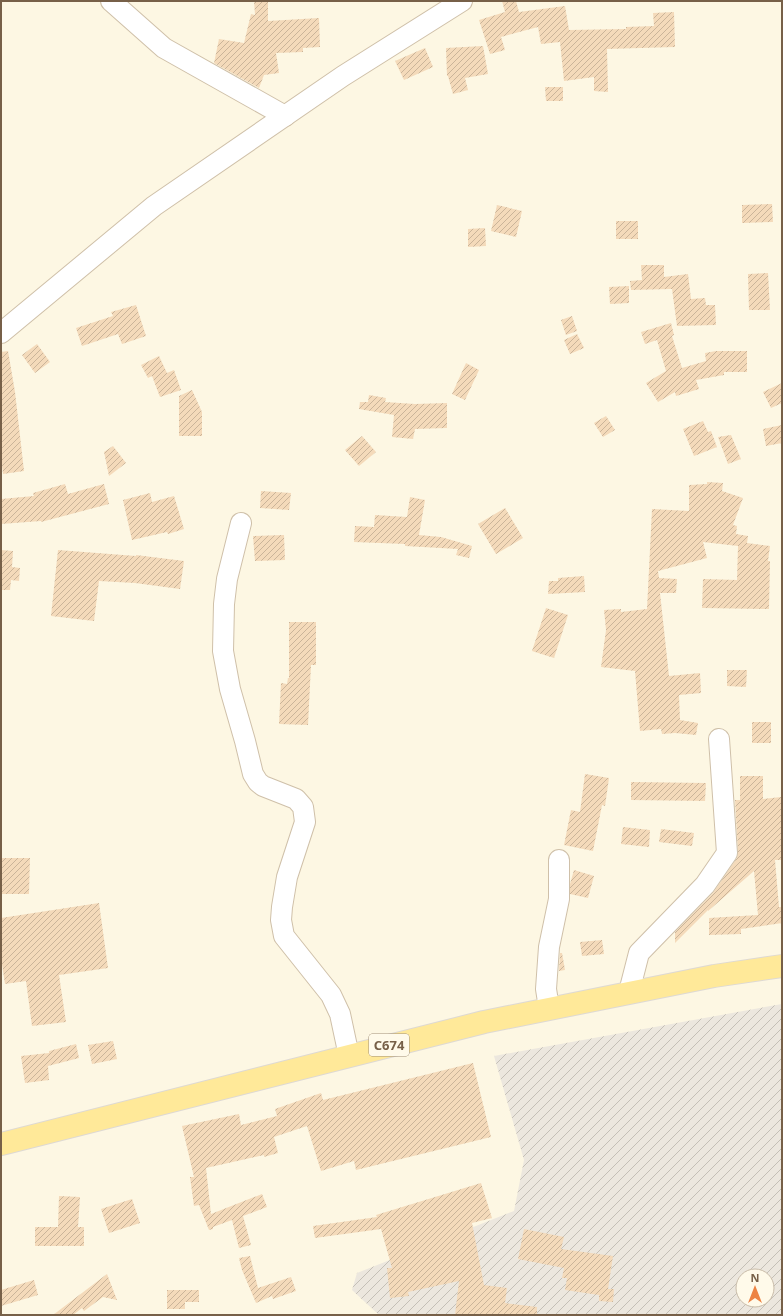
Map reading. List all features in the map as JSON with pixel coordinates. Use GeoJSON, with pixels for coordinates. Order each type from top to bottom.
{"type":"FeatureCollection","features":[{"type":"Feature","properties":{"kind":"main road","name":"C674"},"geometry":{"type":"LineString","coordinates":[[1,1144],[484,1022],[714,976],[782,966]]}},
{"type":"Feature","properties":{"kind":"street"},"geometry":{"type":"LineString","coordinates":[[111,1],[164,48],[285,116]]}},
{"type":"Feature","properties":{"kind":"street"},"geometry":{"type":"LineString","coordinates":[[1,334],[154,206],[343,76],[462,1]]}},
{"type":"Feature","properties":{"kind":"street"},"geometry":{"type":"LineString","coordinates":[[240,522],[227,579],[224,604],[223,651],[230,689],[253,774],[258,782],[263,786],[296,799],[303,807],[305,822],[287,877],[282,907],[284,936],[331,996],[340,1014],[349,1056]]}},
{"type":"Feature","properties":{"kind":"street"},"geometry":{"type":"LineString","coordinates":[[629,992],[639,953],[705,886],[728,853],[719,739]]}},
{"type":"Feature","properties":{"kind":"street"},"geometry":{"type":"LineString","coordinates":[[549,1008],[546,989],[549,947],[559,899],[559,860]]}},
{"type":"Feature","properties":{"kind":"shaded area"},"geometry":{"type":"Polygon","coordinates":[[[782,1004],[782,1315],[379,1315],[352,1290],[357,1273],[514,1211],[524,1160],[494,1056],[782,1004]]]}},
{"type":"Feature","properties":{"kind":"building"},"geometry":{"type":"Polygon","coordinates":[[[254,1],[268,1],[268,21],[319,18],[320,47],[303,48],[303,52],[276,53],[279,73],[264,75],[259,88],[214,63],[219,39],[244,43],[251,14],[255,15],[254,1]]]}},
{"type":"Feature","properties":{"kind":"building"},"geometry":{"type":"Polygon","coordinates":[[[502,1],[516,1],[519,12],[565,6],[569,30],[626,29],[626,27],[654,26],[653,13],[674,12],[675,47],[607,49],[608,92],[594,91],[594,77],[564,81],[560,42],[541,44],[538,27],[501,37],[505,50],[490,54],[479,20],[505,12],[502,1]]]}},
{"type":"Feature","properties":{"kind":"building"},"geometry":{"type":"Polygon","coordinates":[[[483,46],[488,74],[465,78],[468,90],[453,94],[447,76],[446,48],[483,46]]]}},
{"type":"Feature","properties":{"kind":"building"},"geometry":{"type":"Polygon","coordinates":[[[425,48],[433,67],[404,80],[395,61],[425,48]]]}},
{"type":"Feature","properties":{"kind":"building"},"geometry":{"type":"Polygon","coordinates":[[[545,87],[563,87],[563,101],[546,101],[545,87]]]}},
{"type":"Feature","properties":{"kind":"building"},"geometry":{"type":"Polygon","coordinates":[[[772,204],[773,222],[742,223],[742,205],[772,204]]]}},
{"type":"Feature","properties":{"kind":"building"},"geometry":{"type":"Polygon","coordinates":[[[497,205],[522,211],[516,237],[491,231],[497,205]]]}},
{"type":"Feature","properties":{"kind":"building"},"geometry":{"type":"Polygon","coordinates":[[[616,221],[638,221],[638,239],[616,239],[616,221]]]}},
{"type":"Feature","properties":{"kind":"building"},"geometry":{"type":"Polygon","coordinates":[[[485,228],[486,246],[468,247],[468,229],[485,228]]]}},
{"type":"Feature","properties":{"kind":"building"},"geometry":{"type":"Polygon","coordinates":[[[641,265],[664,265],[664,277],[688,274],[691,299],[705,298],[706,305],[715,305],[716,325],[677,326],[672,289],[631,290],[630,281],[642,280],[641,265]]]}},
{"type":"Feature","properties":{"kind":"building"},"geometry":{"type":"Polygon","coordinates":[[[768,273],[770,310],[749,310],[748,274],[768,273]]]}},
{"type":"Feature","properties":{"kind":"building"},"geometry":{"type":"Polygon","coordinates":[[[629,286],[629,303],[610,304],[609,287],[629,286]]]}},
{"type":"Feature","properties":{"kind":"building"},"geometry":{"type":"Polygon","coordinates":[[[136,305],[146,336],[122,344],[118,334],[82,346],[76,328],[113,316],[111,312],[136,305]]]}},
{"type":"Feature","properties":{"kind":"building"},"geometry":{"type":"Polygon","coordinates":[[[572,316],[577,331],[566,335],[561,320],[572,316]]]}},
{"type":"Feature","properties":{"kind":"building"},"geometry":{"type":"Polygon","coordinates":[[[671,323],[674,335],[672,336],[682,368],[706,361],[705,353],[716,351],[747,351],[747,372],[724,372],[724,375],[696,380],[699,389],[676,396],[675,392],[658,402],[646,383],[666,371],[657,340],[645,344],[641,332],[671,323]]]}},
{"type":"Feature","properties":{"kind":"building"},"geometry":{"type":"Polygon","coordinates":[[[577,334],[584,348],[570,354],[564,340],[577,334]]]}},
{"type":"Feature","properties":{"kind":"building"},"geometry":{"type":"Polygon","coordinates":[[[37,344],[50,362],[35,373],[22,355],[37,344]]]}},
{"type":"Feature","properties":{"kind":"building"},"geometry":{"type":"Polygon","coordinates":[[[8,351],[15,392],[24,471],[3,474],[1,458],[1,352],[8,351]]]}},
{"type":"Feature","properties":{"kind":"building"},"geometry":{"type":"Polygon","coordinates":[[[159,356],[167,373],[174,370],[181,390],[160,397],[152,376],[148,378],[141,365],[159,356]]]}},
{"type":"Feature","properties":{"kind":"building"},"geometry":{"type":"Polygon","coordinates":[[[466,363],[479,370],[465,400],[452,394],[466,363]]]}},
{"type":"Feature","properties":{"kind":"building"},"geometry":{"type":"Polygon","coordinates":[[[782,383],[782,403],[771,408],[763,392],[782,383]]]}},
{"type":"Feature","properties":{"kind":"building"},"geometry":{"type":"Polygon","coordinates":[[[192,390],[202,412],[202,436],[179,436],[179,396],[192,390]]]}},
{"type":"Feature","properties":{"kind":"building"},"geometry":{"type":"Polygon","coordinates":[[[369,395],[386,398],[385,402],[415,404],[447,403],[447,428],[415,429],[413,439],[392,437],[394,415],[359,409],[360,402],[368,402],[369,395]]]}},
{"type":"Feature","properties":{"kind":"building"},"geometry":{"type":"Polygon","coordinates":[[[606,416],[615,430],[603,437],[594,423],[606,416]]]}},
{"type":"Feature","properties":{"kind":"building"},"geometry":{"type":"Polygon","coordinates":[[[703,421],[708,432],[711,431],[717,447],[694,456],[683,429],[703,421]]]}},
{"type":"Feature","properties":{"kind":"building"},"geometry":{"type":"Polygon","coordinates":[[[782,425],[782,443],[766,446],[763,429],[782,425]]]}},
{"type":"Feature","properties":{"kind":"building"},"geometry":{"type":"Polygon","coordinates":[[[731,435],[741,459],[728,464],[718,437],[731,435]]]}},
{"type":"Feature","properties":{"kind":"building"},"geometry":{"type":"Polygon","coordinates":[[[362,436],[376,452],[359,466],[345,450],[362,436]]]}},
{"type":"Feature","properties":{"kind":"building"},"geometry":{"type":"Polygon","coordinates":[[[113,446],[126,463],[109,476],[104,452],[113,446]]]}},
{"type":"Feature","properties":{"kind":"building"},"geometry":{"type":"Polygon","coordinates":[[[707,482],[723,483],[722,491],[743,498],[733,525],[737,526],[736,534],[748,536],[747,543],[770,546],[768,561],[770,561],[769,609],[702,608],[703,579],[737,580],[738,546],[703,542],[707,558],[658,571],[659,578],[677,579],[676,593],[660,593],[669,676],[700,673],[701,693],[679,695],[680,720],[698,723],[696,735],[675,733],[662,734],[661,729],[640,731],[635,671],[601,667],[606,630],[604,610],[621,609],[621,612],[647,609],[652,509],[689,511],[689,485],[707,484],[707,482]]]}},
{"type":"Feature","properties":{"kind":"building"},"geometry":{"type":"Polygon","coordinates":[[[65,484],[68,494],[104,484],[109,504],[41,522],[1,524],[1,499],[34,496],[33,493],[65,484]]]}},
{"type":"Feature","properties":{"kind":"building"},"geometry":{"type":"Polygon","coordinates":[[[261,491],[291,493],[289,510],[260,508],[261,491]]]}},
{"type":"Feature","properties":{"kind":"building"},"geometry":{"type":"Polygon","coordinates":[[[150,493],[152,502],[174,496],[184,529],[168,534],[167,532],[132,540],[123,500],[150,493]]]}},
{"type":"Feature","properties":{"kind":"building"},"geometry":{"type":"Polygon","coordinates":[[[410,497],[425,500],[419,535],[441,537],[472,546],[469,558],[456,555],[458,549],[405,546],[405,544],[354,542],[355,526],[374,527],[375,515],[407,517],[410,497]]]}},
{"type":"Feature","properties":{"kind":"building"},"geometry":{"type":"Polygon","coordinates":[[[505,508],[523,538],[496,554],[478,524],[505,508]]]}},
{"type":"Feature","properties":{"kind":"building"},"geometry":{"type":"Polygon","coordinates":[[[284,535],[285,560],[255,561],[253,536],[284,535]]]}},
{"type":"Feature","properties":{"kind":"building"},"geometry":{"type":"Polygon","coordinates":[[[1,550],[13,551],[12,567],[20,568],[19,581],[11,580],[10,590],[1,590],[1,550]]]}},
{"type":"Feature","properties":{"kind":"building"},"geometry":{"type":"Polygon","coordinates":[[[58,550],[136,555],[184,561],[180,589],[135,583],[99,581],[94,621],[51,616],[58,550]]]}},
{"type":"Feature","properties":{"kind":"building"},"geometry":{"type":"Polygon","coordinates":[[[584,576],[585,592],[548,594],[549,581],[558,581],[558,578],[584,576]]]}},
{"type":"Feature","properties":{"kind":"building"},"geometry":{"type":"Polygon","coordinates":[[[546,608],[568,615],[554,658],[532,651],[546,608]]]}},
{"type":"Feature","properties":{"kind":"building"},"geometry":{"type":"Polygon","coordinates":[[[289,622],[316,622],[316,665],[311,665],[308,725],[279,724],[281,683],[287,684],[289,678],[289,622]]]}},
{"type":"Feature","properties":{"kind":"building"},"geometry":{"type":"Polygon","coordinates":[[[727,670],[747,670],[746,687],[727,686],[727,670]]]}},
{"type":"Feature","properties":{"kind":"building"},"geometry":{"type":"Polygon","coordinates":[[[752,722],[771,722],[771,743],[752,743],[752,722]]]}},
{"type":"Feature","properties":{"kind":"building"},"geometry":{"type":"Polygon","coordinates":[[[585,774],[609,778],[605,806],[602,805],[593,851],[564,845],[571,810],[580,812],[585,774]]]}},
{"type":"Feature","properties":{"kind":"building"},"geometry":{"type":"Polygon","coordinates":[[[740,776],[763,776],[763,799],[781,797],[782,860],[775,860],[779,907],[782,907],[782,923],[741,929],[741,934],[709,935],[709,918],[758,915],[754,871],[708,910],[675,943],[675,932],[713,893],[737,858],[738,852],[735,800],[740,800],[740,776]]]}},
{"type":"Feature","properties":{"kind":"building"},"geometry":{"type":"Polygon","coordinates":[[[631,782],[706,783],[705,801],[631,800],[631,782]]]}},
{"type":"Feature","properties":{"kind":"building"},"geometry":{"type":"Polygon","coordinates":[[[623,827],[650,830],[649,847],[621,844],[623,827]]]}},
{"type":"Feature","properties":{"kind":"building"},"geometry":{"type":"Polygon","coordinates":[[[661,829],[694,833],[692,846],[659,842],[661,829]]]}},
{"type":"Feature","properties":{"kind":"building"},"geometry":{"type":"Polygon","coordinates":[[[1,858],[30,858],[29,894],[1,894],[1,858]]]}},
{"type":"Feature","properties":{"kind":"building"},"geometry":{"type":"Polygon","coordinates":[[[574,870],[594,876],[588,898],[570,894],[570,884],[574,870]]]}},
{"type":"Feature","properties":{"kind":"building"},"geometry":{"type":"Polygon","coordinates":[[[99,903],[108,968],[59,975],[66,1022],[32,1026],[26,981],[5,984],[1,958],[1,918],[99,903]]]}},
{"type":"Feature","properties":{"kind":"building"},"geometry":{"type":"Polygon","coordinates":[[[602,940],[604,954],[582,956],[580,942],[602,940]]]}},
{"type":"Feature","properties":{"kind":"building"},"geometry":{"type":"Polygon","coordinates":[[[560,953],[562,953],[565,970],[559,971],[560,953]]]}},
{"type":"Feature","properties":{"kind":"building"},"geometry":{"type":"Polygon","coordinates":[[[113,1041],[117,1059],[92,1064],[88,1045],[113,1041]]]}},
{"type":"Feature","properties":{"kind":"building"},"geometry":{"type":"Polygon","coordinates":[[[76,1044],[79,1058],[48,1066],[49,1080],[25,1083],[21,1056],[49,1053],[49,1051],[76,1044]]]}},
{"type":"Feature","properties":{"kind":"building"},"geometry":{"type":"Polygon","coordinates":[[[473,1063],[491,1137],[356,1170],[354,1161],[321,1171],[307,1126],[274,1137],[278,1153],[206,1168],[211,1214],[262,1194],[267,1207],[243,1216],[251,1245],[239,1248],[232,1220],[209,1230],[199,1205],[194,1206],[190,1177],[194,1177],[182,1126],[239,1114],[241,1125],[277,1116],[275,1109],[321,1093],[323,1100],[473,1063]]]}},
{"type":"Feature","properties":{"kind":"building"},"geometry":{"type":"Polygon","coordinates":[[[481,1183],[492,1218],[472,1223],[484,1285],[507,1288],[505,1303],[537,1307],[537,1315],[455,1315],[459,1281],[408,1292],[409,1296],[390,1298],[387,1268],[392,1268],[381,1229],[315,1238],[313,1226],[377,1217],[376,1215],[481,1183]]]}},
{"type":"Feature","properties":{"kind":"building"},"geometry":{"type":"Polygon","coordinates":[[[59,1196],[80,1197],[78,1227],[84,1227],[84,1246],[35,1246],[35,1227],[58,1227],[59,1196]]]}},
{"type":"Feature","properties":{"kind":"building"},"geometry":{"type":"Polygon","coordinates":[[[132,1199],[140,1223],[109,1233],[101,1209],[132,1199]]]}},
{"type":"Feature","properties":{"kind":"building"},"geometry":{"type":"Polygon","coordinates":[[[524,1229],[564,1237],[561,1249],[613,1256],[608,1289],[614,1289],[613,1302],[599,1301],[599,1295],[565,1290],[567,1278],[562,1278],[564,1268],[518,1259],[524,1229]]]}},
{"type":"Feature","properties":{"kind":"building"},"geometry":{"type":"Polygon","coordinates":[[[250,1256],[258,1288],[291,1277],[296,1291],[273,1299],[272,1296],[256,1303],[242,1270],[239,1258],[250,1256]]]}},
{"type":"Feature","properties":{"kind":"building"},"geometry":{"type":"Polygon","coordinates":[[[107,1274],[117,1300],[103,1297],[84,1311],[82,1308],[73,1315],[53,1315],[107,1274]]]}},
{"type":"Feature","properties":{"kind":"building"},"geometry":{"type":"Polygon","coordinates":[[[34,1280],[38,1295],[1,1306],[1,1290],[34,1280]]]}},
{"type":"Feature","properties":{"kind":"building"},"geometry":{"type":"Polygon","coordinates":[[[167,1290],[199,1290],[199,1302],[185,1302],[185,1309],[167,1309],[167,1290]]]}}]}
